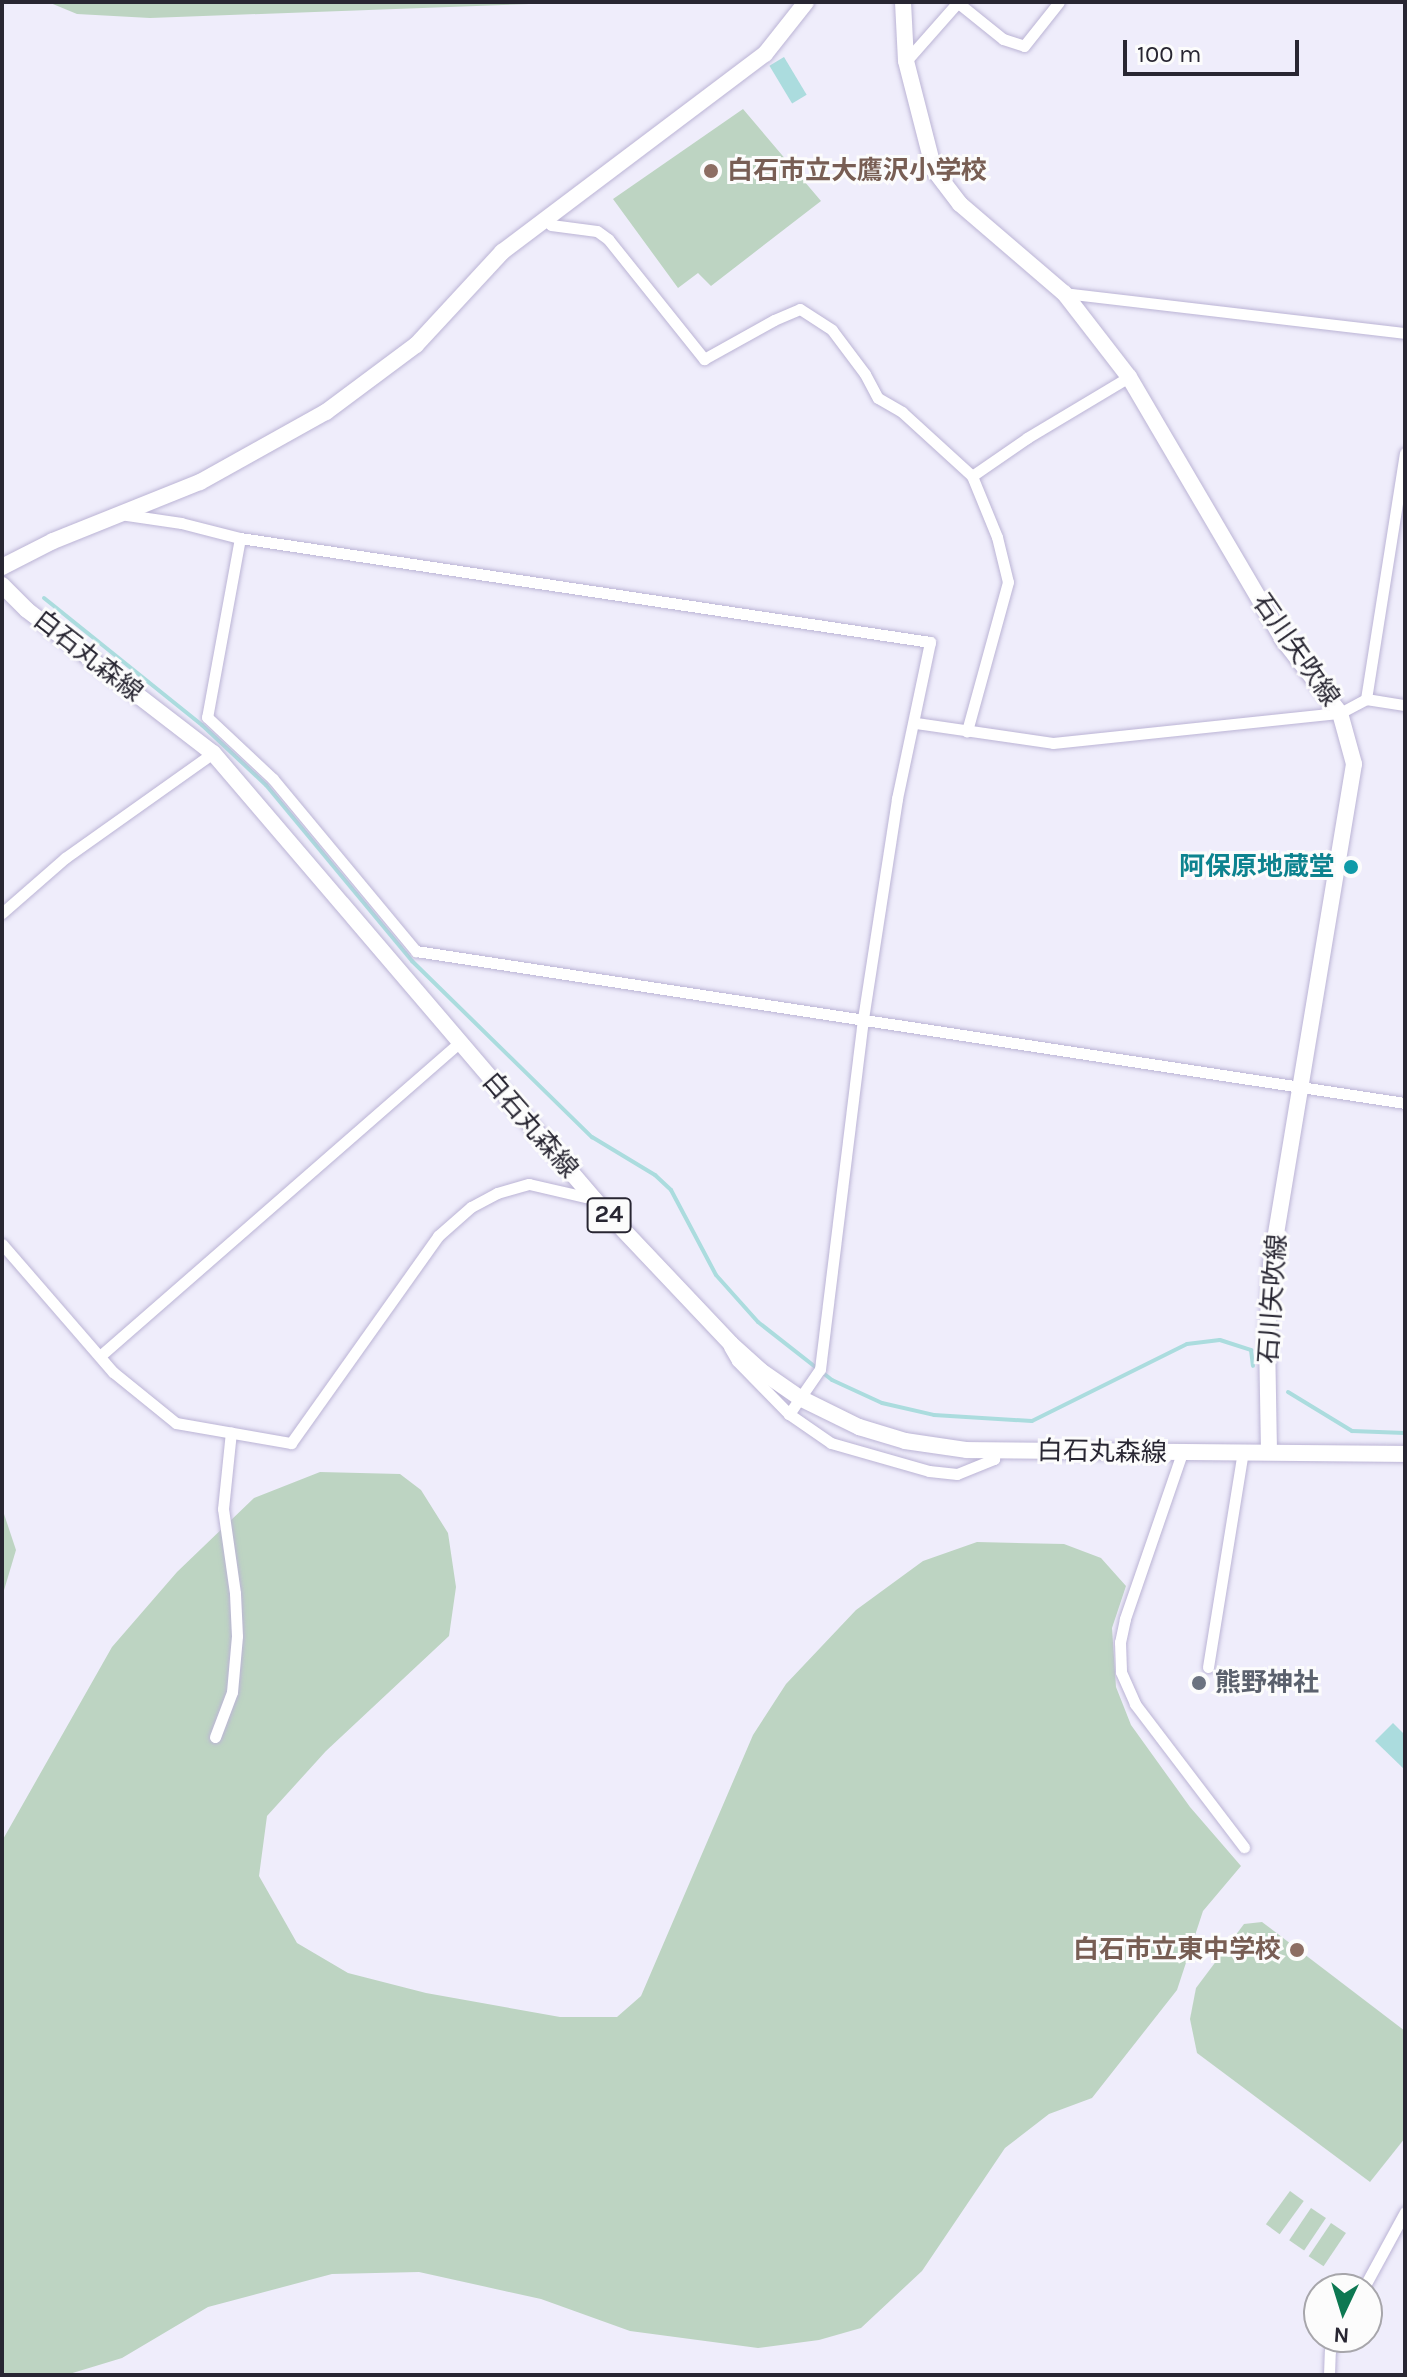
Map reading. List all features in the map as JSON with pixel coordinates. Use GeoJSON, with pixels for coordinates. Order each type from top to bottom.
{"type":"FeatureCollection","features":[{"type":"Feature","properties":{"kind":"main road"},"geometry":{"type":"LineString","coordinates":[[2,567],[119,514],[200,482],[326,412],[416,345],[502,252],[765,54],[806,2]]}},
{"type":"Feature","properties":{"kind":"main road","name":"石川矢吹線"},"geometry":{"type":"LineString","coordinates":[[903,2],[906,61],[934,170],[960,204],[1064,293],[1129,377],[1284,641],[1340,713],[1354,764],[1271,1264],[1267,1337],[1269,1452]]}},
{"type":"Feature","properties":{"kind":"main road","name":"白石丸森線"},"geometry":{"type":"LineString","coordinates":[[2,585],[27,610],[213,753],[594,1199],[731,1344],[761,1371],[800,1398],[859,1427],[905,1441],[995,1451],[1405,1454]]}},
{"type":"Feature","properties":{"kind":"street"},"geometry":{"type":"LineString","coordinates":[[906,61],[957,2],[1003,39],[1024,46],[1059,2]]}},
{"type":"Feature","properties":{"kind":"street"},"geometry":{"type":"LineString","coordinates":[[546,217],[551,225],[597,231],[608,239],[704,359],[800,309],[832,330],[865,374],[878,398],[902,412],[972,476],[997,537],[1008,582],[967,731]]}},
{"type":"Feature","properties":{"kind":"street"},"geometry":{"type":"LineString","coordinates":[[1064,293],[1405,333]]}},
{"type":"Feature","properties":{"kind":"street"},"geometry":{"type":"LineString","coordinates":[[972,476],[1027,438],[1129,377]]}},
{"type":"Feature","properties":{"kind":"street"},"geometry":{"type":"LineString","coordinates":[[1366,699],[1405,453]]}},
{"type":"Feature","properties":{"kind":"street"},"geometry":{"type":"LineString","coordinates":[[119,514],[181,523],[240,538],[930,642],[916,723],[897,799],[863,1019],[817,1373],[789,1414]]}},
{"type":"Feature","properties":{"kind":"street"},"geometry":{"type":"LineString","coordinates":[[240,538],[207,717],[273,779],[416,951],[1405,1103]]}},
{"type":"Feature","properties":{"kind":"street"},"geometry":{"type":"LineString","coordinates":[[916,723],[1053,743],[1340,713],[1366,699],[1405,705]]}},
{"type":"Feature","properties":{"kind":"street"},"geometry":{"type":"LineString","coordinates":[[2,913],[65,858],[213,753]]}},
{"type":"Feature","properties":{"kind":"street"},"geometry":{"type":"LineString","coordinates":[[100,1356],[459,1043]]}},
{"type":"Feature","properties":{"kind":"street"},"geometry":{"type":"LineString","coordinates":[[2,1244],[100,1356],[176,1423],[291,1443],[438,1236],[471,1207],[497,1193],[529,1184],[594,1199]]}},
{"type":"Feature","properties":{"kind":"street"},"geometry":{"type":"LineString","coordinates":[[731,1344],[729,1346],[737,1361],[789,1414],[831,1443],[929,1471],[957,1474],[994,1459],[995,1451]]}},
{"type":"Feature","properties":{"kind":"street"},"geometry":{"type":"LineString","coordinates":[[215,1737],[232,1692],[237,1636],[223,1509],[231,1432]]}},
{"type":"Feature","properties":{"kind":"street"},"geometry":{"type":"LineString","coordinates":[[1208,1667],[1243,1452]]}},
{"type":"Feature","properties":{"kind":"street"},"geometry":{"type":"LineString","coordinates":[[1182,1453],[1125,1619],[1120,1642],[1121,1672],[1135,1704],[1244,1847]]}},
{"type":"Feature","properties":{"kind":"street"},"geometry":{"type":"LineString","coordinates":[[1372,2273],[1405,2212]]}},
{"type":"Feature","properties":{"kind":"street"},"geometry":{"type":"LineString","coordinates":[[1329,2375],[1330,2353]]}},
{"type":"Feature","properties":{"kind":"shaded area"},"geometry":{"type":"Polygon","coordinates":[[[48,2],[586,2],[150,18],[77,14],[48,2]]]}},
{"type":"Feature","properties":{"kind":"shaded area"},"geometry":{"type":"Polygon","coordinates":[[[784,57],[807,95],[792,103],[769,66],[784,57]]]}},
{"type":"Feature","properties":{"kind":"shaded area"},"geometry":{"type":"Polygon","coordinates":[[[743,109],[821,201],[711,286],[698,273],[678,288],[613,199],[743,109]]]}},
{"type":"Feature","properties":{"kind":"shaded area"},"geometry":{"type":"Polygon","coordinates":[[[320,1472],[400,1474],[421,1490],[448,1533],[456,1587],[449,1636],[326,1751],[267,1816],[259,1876],[297,1943],[348,1973],[426,1993],[560,2017],[617,2017],[641,1996],[753,1735],[786,1684],[856,1610],[923,1561],[977,1542],[1064,1544],[1101,1558],[1126,1586],[1112,1628],[1116,1687],[1131,1725],[1190,1807],[1241,1866],[1203,1911],[1177,1990],[1092,2098],[1049,2114],[1005,2148],[922,2271],[861,2328],[819,2340],[758,2348],[630,2331],[541,2299],[419,2272],[332,2274],[208,2307],[122,2358],[66,2375],[2,2375],[2,1841],[112,1647],[177,1572],[254,1498],[320,1472]]]}},
{"type":"Feature","properties":{"kind":"shaded area"},"geometry":{"type":"Polygon","coordinates":[[[2,1508],[16,1550],[2,1597],[2,1508]]]}},
{"type":"Feature","properties":{"kind":"shaded area"},"geometry":{"type":"Polygon","coordinates":[[[1393,1723],[1405,1735],[1405,1770],[1375,1741],[1393,1723]]]}},
{"type":"Feature","properties":{"kind":"shaded area"},"geometry":{"type":"Polygon","coordinates":[[[1262,1922],[1405,2031],[1405,2138],[1370,2182],[1197,2053],[1190,2019],[1196,1988],[1244,1924],[1262,1922]]]}},
{"type":"Feature","properties":{"kind":"shaded area"},"geometry":{"type":"Polygon","coordinates":[[[1290,2191],[1304,2201],[1280,2234],[1266,2224],[1290,2191]]]}},
{"type":"Feature","properties":{"kind":"shaded area"},"geometry":{"type":"Polygon","coordinates":[[[1311,2208],[1326,2218],[1304,2250],[1289,2240],[1311,2208]]]}},
{"type":"Feature","properties":{"kind":"shaded area"},"geometry":{"type":"Polygon","coordinates":[[[1331,2223],[1346,2233],[1324,2266],[1309,2256],[1331,2223]]]}},
{"type":"Feature","properties":{"kind":"waterway"},"geometry":{"type":"LineString","coordinates":[[44,598],[202,725],[266,785],[412,961],[592,1137],[655,1175],[671,1190],[716,1275],[758,1322],[832,1380],[882,1403],[934,1415],[1032,1421],[1187,1344],[1220,1340],[1251,1350],[1253,1366]]}},
{"type":"Feature","properties":{"kind":"waterway"},"geometry":{"type":"LineString","coordinates":[[1288,1392],[1352,1431],[1405,1433]]}},
{"type":"Feature","properties":{"kind":"place","name":"白石市立大鷹沢小学校"},"geometry":{"type":"Point","coordinates":[711,171]}},
{"type":"Feature","properties":{"kind":"place","name":"阿保原地蔵堂"},"geometry":{"type":"Point","coordinates":[1351,867]}},
{"type":"Feature","properties":{"kind":"place","name":"熊野神社"},"geometry":{"type":"Point","coordinates":[1199,1683]}},
{"type":"Feature","properties":{"kind":"place","name":"白石市立東中学校"},"geometry":{"type":"Point","coordinates":[1297,1950]}}]}
